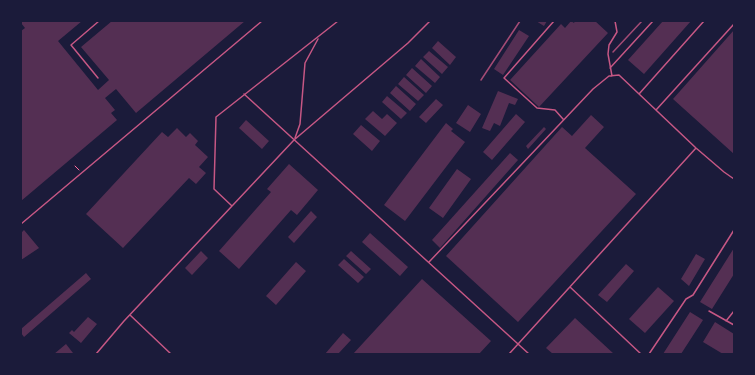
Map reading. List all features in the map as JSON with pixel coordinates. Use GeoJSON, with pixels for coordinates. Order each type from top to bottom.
{"type":"FeatureCollection","features":[{"type":"Feature","properties":{"kind":"lane"},"geometry":{"type":"LineString","coordinates":[[98,78],[70,45],[99,21]]}},
{"type":"Feature","properties":{"kind":"lane"},"geometry":{"type":"LineString","coordinates":[[21,224],[262,21]]}},
{"type":"Feature","properties":{"kind":"lane"},"geometry":{"type":"LineString","coordinates":[[232,206],[214,189],[216,117],[338,21]]}},
{"type":"Feature","properties":{"kind":"lane"},"geometry":{"type":"LineString","coordinates":[[96,354],[130,315],[294,140],[408,43],[430,21]]}},
{"type":"Feature","properties":{"kind":"lane"},"geometry":{"type":"LineString","coordinates":[[554,21],[504,78],[537,108],[555,110],[564,119]]}},
{"type":"Feature","properties":{"kind":"lane"},"geometry":{"type":"LineString","coordinates":[[612,76],[608,54],[609,45],[617,32],[615,21]]}},
{"type":"Feature","properties":{"kind":"lane"},"geometry":{"type":"LineString","coordinates":[[610,68],[653,21]]}},
{"type":"Feature","properties":{"kind":"lane"},"geometry":{"type":"LineString","coordinates":[[639,94],[704,21]]}},
{"type":"Feature","properties":{"kind":"lane"},"geometry":{"type":"LineString","coordinates":[[656,110],[734,24]]}},
{"type":"Feature","properties":{"kind":"lane"},"geometry":{"type":"LineString","coordinates":[[294,140],[300,124],[305,63],[314,44],[320,36]]}},
{"type":"Feature","properties":{"kind":"lane"},"geometry":{"type":"LineString","coordinates":[[429,262],[564,119],[600,82],[609,76],[619,75],[696,148],[724,172],[734,178]]}},
{"type":"Feature","properties":{"kind":"lane"},"geometry":{"type":"LineString","coordinates":[[244,94],[529,354]]}},
{"type":"Feature","properties":{"kind":"lane"},"geometry":{"type":"LineString","coordinates":[[510,354],[696,148]]}},
{"type":"Feature","properties":{"kind":"lane"},"geometry":{"type":"LineString","coordinates":[[649,354],[686,299],[693,295],[734,230]]}},
{"type":"Feature","properties":{"kind":"lane"},"geometry":{"type":"LineString","coordinates":[[570,287],[641,354]]}},
{"type":"Feature","properties":{"kind":"lane"},"geometry":{"type":"LineString","coordinates":[[709,311],[734,325]]}},
{"type":"Feature","properties":{"kind":"lane"},"geometry":{"type":"LineString","coordinates":[[726,321],[734,311]]}},
{"type":"Feature","properties":{"kind":"lane"},"geometry":{"type":"LineString","coordinates":[[130,315],[171,354]]}},
{"type":"Feature","properties":{"kind":"path"},"geometry":{"type":"LineString","coordinates":[[75,166],[81,173]]}},
{"type":"Feature","properties":{"kind":"building"},"geometry":{"type":"Polygon","coordinates":[[[21,21],[82,21],[58,41],[98,90],[109,80],[81,47],[112,21],[245,21],[136,113],[116,89],[105,98],[115,110],[111,113],[117,120],[21,201],[21,31],[25,28],[21,21]]]}},
{"type":"Feature","properties":{"kind":"building"},"geometry":{"type":"Polygon","coordinates":[[[536,21],[547,21],[544,26],[536,21]]]}},
{"type":"Feature","properties":{"kind":"building"},"geometry":{"type":"Polygon","coordinates":[[[571,21],[574,23],[575,21],[595,21],[608,33],[539,107],[510,80],[561,24],[565,28],[571,21]]]}},
{"type":"Feature","properties":{"kind":"building"},"geometry":{"type":"Polygon","coordinates":[[[663,21],[691,21],[644,74],[628,60],[663,21]]]}},
{"type":"Feature","properties":{"kind":"building"},"geometry":{"type":"Polygon","coordinates":[[[519,30],[529,36],[503,75],[494,69],[519,30]]]}},
{"type":"Feature","properties":{"kind":"building"},"geometry":{"type":"Polygon","coordinates":[[[734,30],[734,154],[673,99],[734,30]]]}},
{"type":"Feature","properties":{"kind":"building"},"geometry":{"type":"Polygon","coordinates":[[[438,41],[456,57],[450,65],[432,48],[438,41]]]}},
{"type":"Feature","properties":{"kind":"building"},"geometry":{"type":"Polygon","coordinates":[[[429,51],[448,67],[442,74],[423,57],[429,51]]]}},
{"type":"Feature","properties":{"kind":"building"},"geometry":{"type":"Polygon","coordinates":[[[421,59],[440,77],[435,83],[415,66],[421,59]]]}},
{"type":"Feature","properties":{"kind":"building"},"geometry":{"type":"Polygon","coordinates":[[[412,68],[432,86],[426,93],[406,75],[412,68]]]}},
{"type":"Feature","properties":{"kind":"building"},"geometry":{"type":"Polygon","coordinates":[[[404,77],[424,95],[418,101],[398,84],[404,77]]]}},
{"type":"Feature","properties":{"kind":"building"},"geometry":{"type":"Polygon","coordinates":[[[396,86],[416,104],[410,111],[390,93],[396,86]]]}},
{"type":"Feature","properties":{"kind":"building"},"geometry":{"type":"Polygon","coordinates":[[[498,91],[518,99],[515,105],[509,103],[500,126],[494,123],[490,131],[482,128],[498,91]]]}},
{"type":"Feature","properties":{"kind":"building"},"geometry":{"type":"Polygon","coordinates":[[[387,96],[407,113],[401,119],[382,102],[387,96]]]}},
{"type":"Feature","properties":{"kind":"building"},"geometry":{"type":"Polygon","coordinates":[[[436,99],[443,105],[426,123],[419,117],[436,99]]]}},
{"type":"Feature","properties":{"kind":"building"},"geometry":{"type":"Polygon","coordinates":[[[468,105],[481,114],[470,132],[456,123],[468,105]]]}},
{"type":"Feature","properties":{"kind":"building"},"geometry":{"type":"Polygon","coordinates":[[[373,111],[382,119],[387,114],[397,123],[385,136],[365,119],[373,111]]]}},
{"type":"Feature","properties":{"kind":"building"},"geometry":{"type":"Polygon","coordinates":[[[516,114],[525,122],[492,160],[483,152],[516,114]]]}},
{"type":"Feature","properties":{"kind":"building"},"geometry":{"type":"Polygon","coordinates":[[[591,115],[604,127],[585,148],[636,194],[518,322],[446,256],[562,127],[572,136],[591,115]]]}},
{"type":"Feature","properties":{"kind":"building"},"geometry":{"type":"Polygon","coordinates":[[[246,120],[269,141],[262,149],[239,128],[246,120]]]}},
{"type":"Feature","properties":{"kind":"building"},"geometry":{"type":"Polygon","coordinates":[[[446,123],[453,129],[451,131],[465,142],[405,221],[384,205],[446,123]]]}},
{"type":"Feature","properties":{"kind":"building"},"geometry":{"type":"Polygon","coordinates":[[[361,125],[380,141],[372,151],[353,134],[361,125]]]}},
{"type":"Feature","properties":{"kind":"building"},"geometry":{"type":"Polygon","coordinates":[[[544,127],[546,129],[528,149],[526,146],[544,127]]]}},
{"type":"Feature","properties":{"kind":"building"},"geometry":{"type":"Polygon","coordinates":[[[177,128],[186,137],[190,133],[198,141],[195,145],[208,157],[199,167],[206,173],[196,184],[189,178],[123,248],[86,214],[162,132],[168,137],[177,128]]]}},
{"type":"Feature","properties":{"kind":"building"},"geometry":{"type":"Polygon","coordinates":[[[510,153],[518,160],[440,248],[432,240],[510,153]]]}},
{"type":"Feature","properties":{"kind":"building"},"geometry":{"type":"Polygon","coordinates":[[[289,164],[318,190],[297,215],[291,210],[239,269],[219,251],[271,192],[267,189],[289,164]]]}},
{"type":"Feature","properties":{"kind":"building"},"geometry":{"type":"Polygon","coordinates":[[[457,169],[471,179],[443,218],[429,208],[457,169]]]}},
{"type":"Feature","properties":{"kind":"building"},"geometry":{"type":"Polygon","coordinates":[[[311,211],[317,217],[294,243],[288,237],[311,211]]]}},
{"type":"Feature","properties":{"kind":"building"},"geometry":{"type":"Polygon","coordinates":[[[24,230],[39,248],[21,260],[21,233],[24,230]]]}},
{"type":"Feature","properties":{"kind":"building"},"geometry":{"type":"Polygon","coordinates":[[[370,233],[408,267],[400,276],[362,242],[370,233]]]}},
{"type":"Feature","properties":{"kind":"building"},"geometry":{"type":"Polygon","coordinates":[[[734,248],[734,274],[712,309],[700,302],[734,248]]]}},
{"type":"Feature","properties":{"kind":"building"},"geometry":{"type":"Polygon","coordinates":[[[201,251],[208,258],[192,275],[185,268],[201,251]]]}},
{"type":"Feature","properties":{"kind":"building"},"geometry":{"type":"Polygon","coordinates":[[[351,251],[371,269],[366,274],[346,256],[351,251]]]}},
{"type":"Feature","properties":{"kind":"building"},"geometry":{"type":"Polygon","coordinates":[[[696,254],[705,259],[689,286],[681,279],[696,254]]]}},
{"type":"Feature","properties":{"kind":"building"},"geometry":{"type":"Polygon","coordinates":[[[344,259],[364,277],[358,283],[338,265],[344,259]]]}},
{"type":"Feature","properties":{"kind":"building"},"geometry":{"type":"Polygon","coordinates":[[[296,262],[306,271],[276,305],[266,296],[296,262]]]}},
{"type":"Feature","properties":{"kind":"building"},"geometry":{"type":"Polygon","coordinates":[[[626,264],[634,271],[607,302],[598,295],[626,264]]]}},
{"type":"Feature","properties":{"kind":"building"},"geometry":{"type":"Polygon","coordinates":[[[86,273],[91,279],[24,337],[21,333],[21,329],[86,273]]]}},
{"type":"Feature","properties":{"kind":"building"},"geometry":{"type":"Polygon","coordinates":[[[422,279],[491,341],[479,354],[353,354],[422,279]]]}},
{"type":"Feature","properties":{"kind":"building"},"geometry":{"type":"Polygon","coordinates":[[[658,287],[674,301],[645,333],[629,319],[658,287]]]}},
{"type":"Feature","properties":{"kind":"building"},"geometry":{"type":"Polygon","coordinates":[[[690,312],[703,320],[681,354],[663,354],[690,312]]]}},
{"type":"Feature","properties":{"kind":"building"},"geometry":{"type":"Polygon","coordinates":[[[88,317],[97,324],[81,343],[69,333],[72,330],[74,332],[88,317]]]}},
{"type":"Feature","properties":{"kind":"building"},"geometry":{"type":"Polygon","coordinates":[[[575,318],[614,354],[553,354],[546,348],[575,318]]]}},
{"type":"Feature","properties":{"kind":"building"},"geometry":{"type":"Polygon","coordinates":[[[715,322],[734,334],[734,351],[732,354],[723,354],[703,342],[715,322]]]}},
{"type":"Feature","properties":{"kind":"building"},"geometry":{"type":"Polygon","coordinates":[[[343,333],[351,340],[338,354],[325,354],[343,333]]]}},
{"type":"Feature","properties":{"kind":"building"},"geometry":{"type":"Polygon","coordinates":[[[66,344],[73,353],[54,354],[66,344]]]}},
{"type":"Feature","properties":{"kind":"railway"},"geometry":{"type":"LineString","coordinates":[[481,80],[520,21]]}},
{"type":"Feature","properties":{"kind":"railway"},"geometry":{"type":"LineString","coordinates":[[613,52],[642,21]]}}]}
